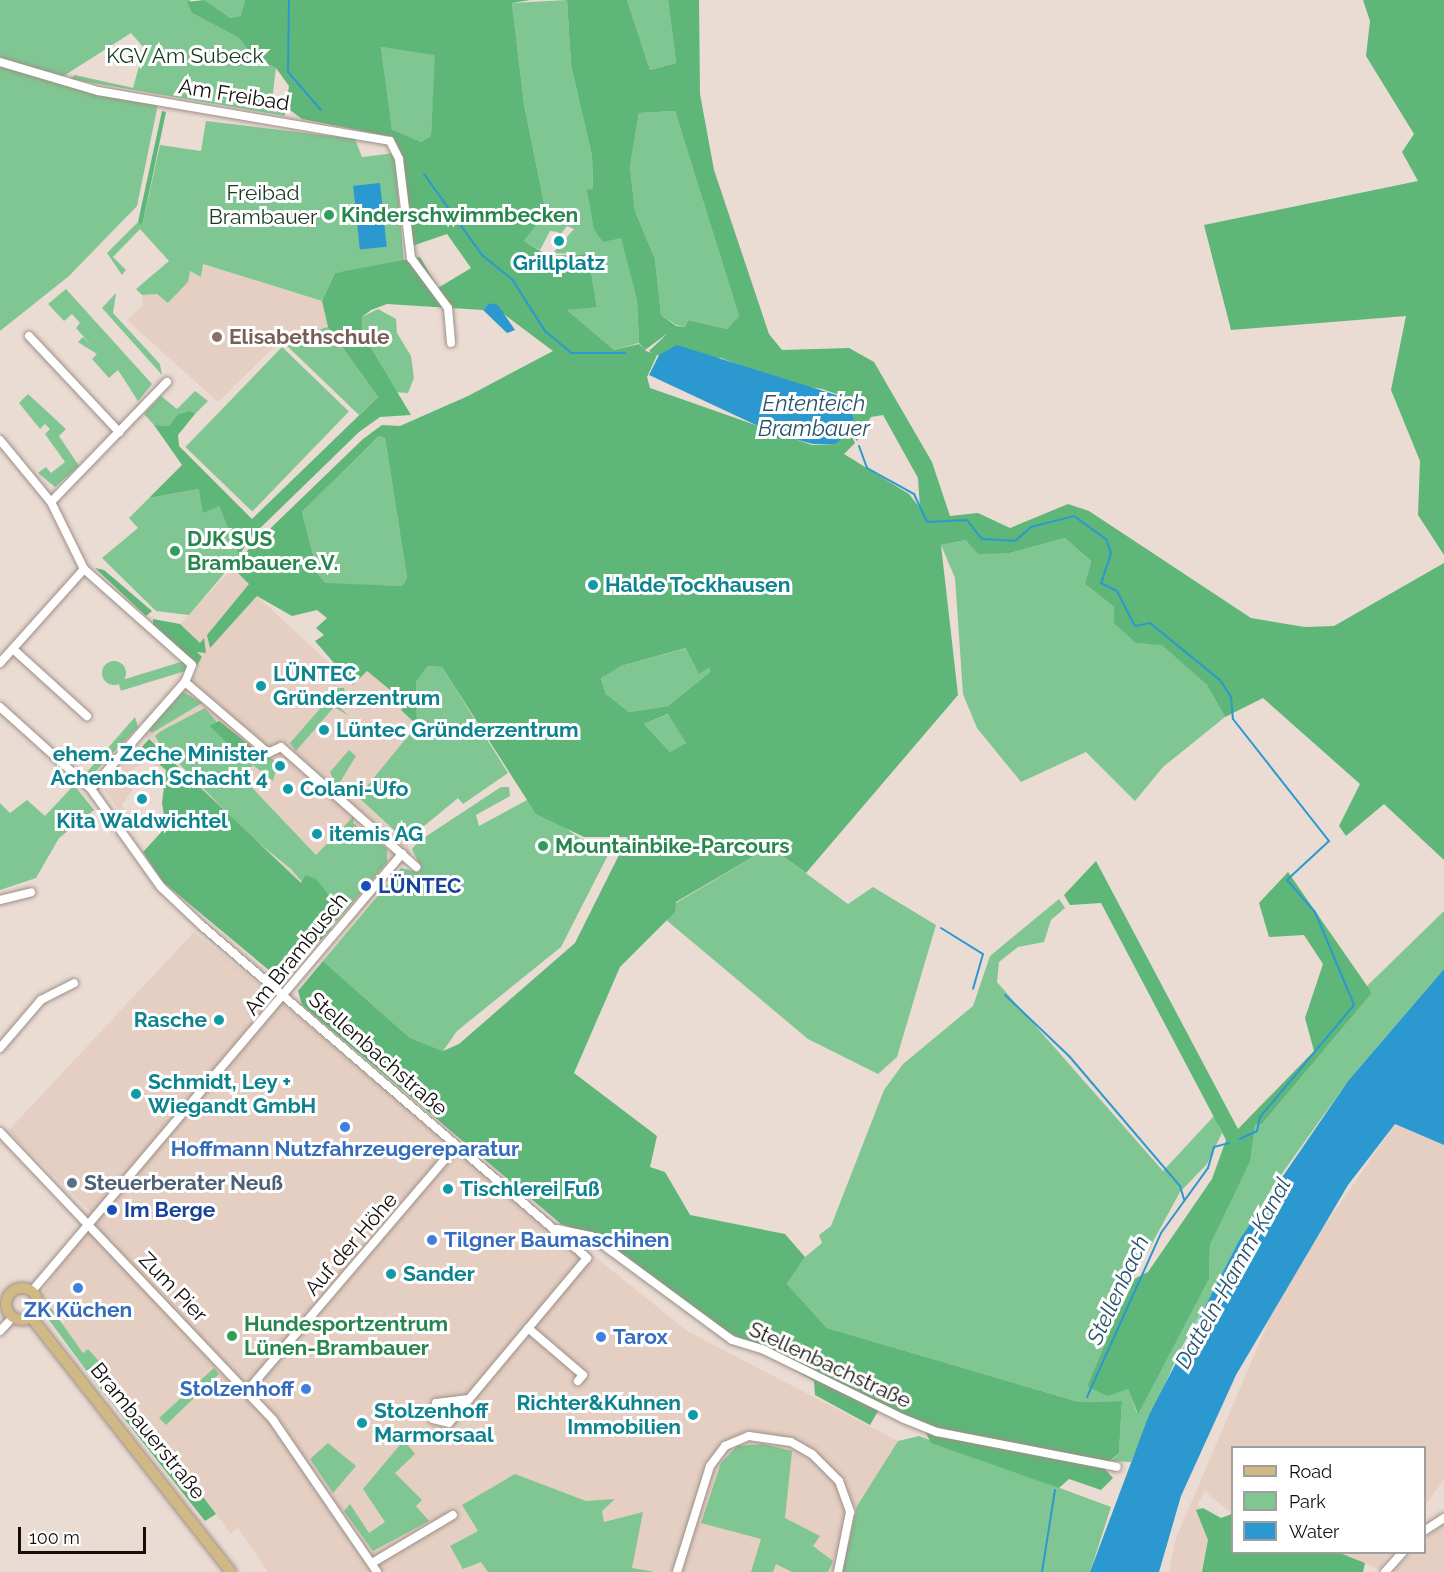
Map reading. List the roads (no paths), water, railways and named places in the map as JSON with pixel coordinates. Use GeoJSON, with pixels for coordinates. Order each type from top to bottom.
{"type":"FeatureCollection","features":[{"type":"Feature","properties":{"kind":"main road"},"geometry":{"type":"LineString","coordinates":[[20,1287],[32,1291],[38,1304],[31,1317],[13,1317],[6,1309],[4,1291],[20,1287]]}},
{"type":"Feature","properties":{"kind":"main road","name":"Brambauerstraße"},"geometry":{"type":"LineString","coordinates":[[31,1317],[231,1572]]}},
{"type":"Feature","properties":{"kind":"street","name":"Am Freibad"},"geometry":{"type":"LineString","coordinates":[[0,62],[98,91],[359,132],[390,141],[397,150],[411,258],[448,308],[451,343]]}},
{"type":"Feature","properties":{"kind":"street"},"geometry":{"type":"LineString","coordinates":[[29,336],[119,432]]}},
{"type":"Feature","properties":{"kind":"street"},"geometry":{"type":"LineString","coordinates":[[51,502],[167,382]]}},
{"type":"Feature","properties":{"kind":"street"},"geometry":{"type":"LineString","coordinates":[[0,440],[51,502],[84,569],[187,659],[192,672],[91,789]]}},
{"type":"Feature","properties":{"kind":"street"},"geometry":{"type":"LineString","coordinates":[[0,663],[84,569]]}},
{"type":"Feature","properties":{"kind":"street"},"geometry":{"type":"LineString","coordinates":[[13,649],[87,716]]}},
{"type":"Feature","properties":{"kind":"street"},"geometry":{"type":"LineString","coordinates":[[185,682],[268,753],[281,747],[416,867]]}},
{"type":"Feature","properties":{"kind":"street","name":"Stellenbachstraße"},"geometry":{"type":"LineString","coordinates":[[0,707],[91,789],[161,887],[285,998],[456,1146],[557,1229],[587,1258],[469,1399]]}},
{"type":"Feature","properties":{"kind":"street","name":"Am Brambusch"},"geometry":{"type":"LineString","coordinates":[[32,1291],[285,998],[402,855]]}},
{"type":"Feature","properties":{"kind":"street"},"geometry":{"type":"LineString","coordinates":[[0,900],[31,892]]}},
{"type":"Feature","properties":{"kind":"street"},"geometry":{"type":"LineString","coordinates":[[0,1048],[41,1000],[74,983]]}},
{"type":"Feature","properties":{"kind":"street","name":"Zum Pier"},"geometry":{"type":"LineString","coordinates":[[0,1132],[247,1390],[377,1572]]}},
{"type":"Feature","properties":{"kind":"street","name":"Auf der Höhe"},"geometry":{"type":"LineString","coordinates":[[247,1390],[456,1146]]}},
{"type":"Feature","properties":{"kind":"street","name":"Stellenbachstraße"},"geometry":{"type":"LineString","coordinates":[[557,1229],[591,1236],[732,1340],[764,1350],[902,1419],[937,1432],[1117,1467]]}},
{"type":"Feature","properties":{"kind":"street"},"geometry":{"type":"LineString","coordinates":[[0,1331],[13,1317]]}},
{"type":"Feature","properties":{"kind":"street"},"geometry":{"type":"LineString","coordinates":[[528,1328],[583,1375],[578,1381]]}},
{"type":"Feature","properties":{"kind":"street"},"geometry":{"type":"LineString","coordinates":[[677,1572],[711,1466],[725,1446],[749,1436],[791,1442],[812,1454],[839,1481],[850,1512],[838,1572]]}},
{"type":"Feature","properties":{"kind":"street"},"geometry":{"type":"LineString","coordinates":[[372,1563],[453,1515]]}},
{"type":"Feature","properties":{"kind":"street"},"geometry":{"type":"LineString","coordinates":[[1426,1530],[1444,1518]]}},
{"type":"Feature","properties":{"kind":"street"},"geometry":{"type":"LineString","coordinates":[[1385,1572],[1400,1554]]}},
{"type":"Feature","properties":{"kind":"water"},"geometry":{"type":"Polygon","coordinates":[[[380,183],[387,247],[360,249],[353,186],[380,183]]]}},
{"type":"Feature","properties":{"kind":"water"},"geometry":{"type":"Polygon","coordinates":[[[489,303],[498,305],[515,330],[507,333],[483,310],[489,303]]]}},
{"type":"Feature","properties":{"kind":"water","name":"Ententeich Brambauer"},"geometry":{"type":"Polygon","coordinates":[[[677,345],[846,398],[854,418],[849,433],[835,444],[813,444],[773,433],[649,375],[659,355],[677,345]]]}},
{"type":"Feature","properties":{"kind":"water","name":"Datteln-Hamm-Kanal"},"geometry":{"type":"Polygon","coordinates":[[[1444,969],[1444,1145],[1395,1124],[1348,1185],[1236,1375],[1181,1496],[1159,1572],[1090,1572],[1149,1415],[1240,1239],[1348,1081],[1444,969]]]}},
{"type":"Feature","properties":{"kind":"waterway"},"geometry":{"type":"LineString","coordinates":[[289,0],[288,72],[321,110]]}},
{"type":"Feature","properties":{"kind":"waterway"},"geometry":{"type":"LineString","coordinates":[[424,174],[482,255],[512,279],[545,331],[571,353],[625,353]]}},
{"type":"Feature","properties":{"kind":"waterway"},"geometry":{"type":"LineString","coordinates":[[859,446],[867,468],[914,494],[927,522],[967,520],[982,539],[1015,541],[1031,527],[1074,516],[1106,539],[1111,553],[1101,583],[1117,591],[1135,626],[1150,623],[1220,680],[1231,697],[1233,719],[1329,841],[1287,880],[1315,912],[1354,1005],[1260,1117],[1257,1131],[1240,1139]]}},
{"type":"Feature","properties":{"kind":"waterway"},"geometry":{"type":"LineString","coordinates":[[941,928],[983,954],[973,989]]}},
{"type":"Feature","properties":{"kind":"waterway"},"geometry":{"type":"LineString","coordinates":[[1005,995],[1069,1056],[1180,1186],[1184,1199]]}},
{"type":"Feature","properties":{"kind":"waterway","name":"Stellenbach"},"geometry":{"type":"LineString","coordinates":[[1087,1397],[1161,1233],[1208,1168],[1214,1147],[1229,1143]]}},
{"type":"Feature","properties":{"kind":"waterway","name":"Stellenbach"},"geometry":{"type":"LineString","coordinates":[[1042,1572],[1055,1490]]}},
{"type":"Feature","properties":{"kind":"place","name":"Kinderschwimmbecken"},"geometry":{"type":"Point","coordinates":[329,215]}},
{"type":"Feature","properties":{"kind":"place","name":"Grillplatz"},"geometry":{"type":"Point","coordinates":[559,241]}},
{"type":"Feature","properties":{"kind":"place","name":"Elisabethschule"},"geometry":{"type":"Point","coordinates":[217,337]}},
{"type":"Feature","properties":{"kind":"place","name":"DJK SUS Brambauer e.V."},"geometry":{"type":"Point","coordinates":[175,551]}},
{"type":"Feature","properties":{"kind":"place","name":"Halde Tockhausen"},"geometry":{"type":"Point","coordinates":[593,585]}},
{"type":"Feature","properties":{"kind":"place","name":"LÜNTEC Gründerzentrum"},"geometry":{"type":"Point","coordinates":[261,686]}},
{"type":"Feature","properties":{"kind":"place","name":"Lüntec Gründerzentrum"},"geometry":{"type":"Point","coordinates":[324,730]}},
{"type":"Feature","properties":{"kind":"place","name":"ehem. Zeche Minister Achenbach Schacht 4"},"geometry":{"type":"Point","coordinates":[280,766]}},
{"type":"Feature","properties":{"kind":"place","name":"Colani-Ufo"},"geometry":{"type":"Point","coordinates":[288,789]}},
{"type":"Feature","properties":{"kind":"place","name":"Kita Waldwichtel"},"geometry":{"type":"Point","coordinates":[142,799]}},
{"type":"Feature","properties":{"kind":"place","name":"itemis AG"},"geometry":{"type":"Point","coordinates":[317,834]}},
{"type":"Feature","properties":{"kind":"place","name":"Mountainbike-Parcours"},"geometry":{"type":"Point","coordinates":[543,846]}},
{"type":"Feature","properties":{"kind":"place","name":"LÜNTEC"},"geometry":{"type":"Point","coordinates":[366,886]}},
{"type":"Feature","properties":{"kind":"place","name":"Rasche"},"geometry":{"type":"Point","coordinates":[219,1020]}},
{"type":"Feature","properties":{"kind":"place","name":"Schmidt, Ley + Wiegandt GmbH"},"geometry":{"type":"Point","coordinates":[136,1094]}},
{"type":"Feature","properties":{"kind":"place","name":"Hoffmann Nutzfahrzeugereparatur"},"geometry":{"type":"Point","coordinates":[345,1127]}},
{"type":"Feature","properties":{"kind":"place","name":"Steuerberater Neuß"},"geometry":{"type":"Point","coordinates":[72,1183]}},
{"type":"Feature","properties":{"kind":"place","name":"Tischlerei Fuß"},"geometry":{"type":"Point","coordinates":[448,1189]}},
{"type":"Feature","properties":{"kind":"place","name":"Im Berge"},"geometry":{"type":"Point","coordinates":[112,1210]}},
{"type":"Feature","properties":{"kind":"place","name":"Tilgner Baumaschinen"},"geometry":{"type":"Point","coordinates":[432,1240]}},
{"type":"Feature","properties":{"kind":"place","name":"Sander"},"geometry":{"type":"Point","coordinates":[391,1274]}},
{"type":"Feature","properties":{"kind":"place","name":"ZK Küchen"},"geometry":{"type":"Point","coordinates":[78,1288]}},
{"type":"Feature","properties":{"kind":"place","name":"Hundesportzentrum Lünen-Brambauer"},"geometry":{"type":"Point","coordinates":[232,1336]}},
{"type":"Feature","properties":{"kind":"place","name":"Tarox"},"geometry":{"type":"Point","coordinates":[601,1337]}},
{"type":"Feature","properties":{"kind":"place","name":"Stolzenhoff"},"geometry":{"type":"Point","coordinates":[306,1389]}},
{"type":"Feature","properties":{"kind":"place","name":"Richter&Kuhnen Immobilien"},"geometry":{"type":"Point","coordinates":[693,1415]}},
{"type":"Feature","properties":{"kind":"place","name":"Stolzenhoff Marmorsaal"},"geometry":{"type":"Point","coordinates":[362,1423]}},
{"type":"Feature","properties":{"kind":"park label","name":"KGV Am Subeck"},"geometry":{"type":"Point","coordinates":[185,56]}},
{"type":"Feature","properties":{"kind":"park label","name":"Freibad Brambauer"},"geometry":{"type":"Point","coordinates":[263,205]}}]}
